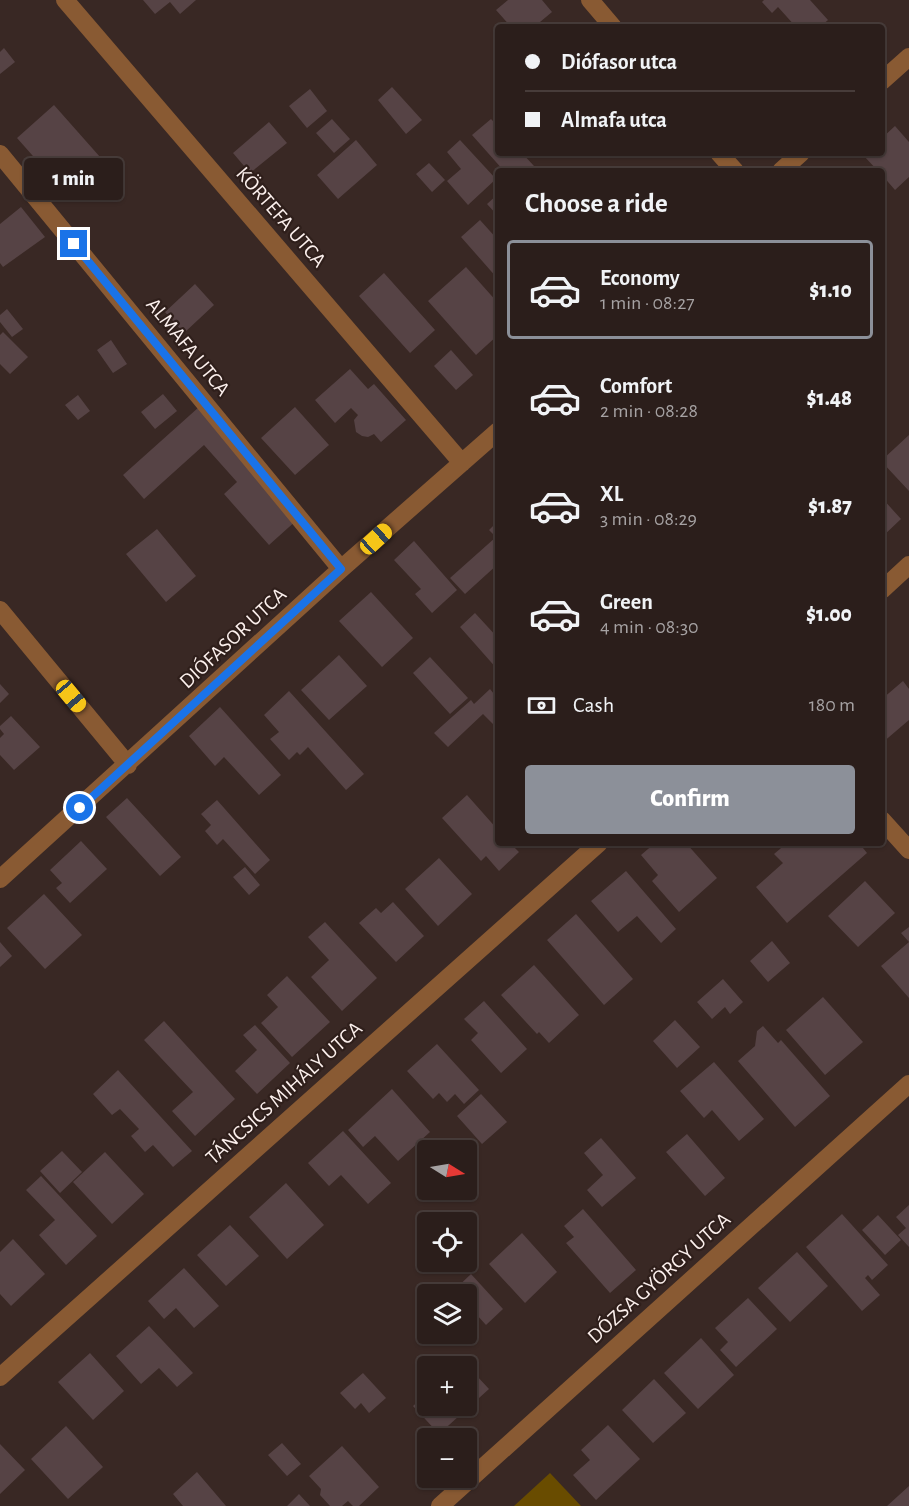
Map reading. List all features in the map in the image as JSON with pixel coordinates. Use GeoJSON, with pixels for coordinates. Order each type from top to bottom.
{"type":"FeatureCollection","features":[{"type":"Feature","properties":{"kind":"street","name":"KÖRTEFA UTCA"},"geometry":{"type":"LineString","coordinates":[[65,0],[462,463]]}},
{"type":"Feature","properties":{"kind":"street"},"geometry":{"type":"LineString","coordinates":[[590,0],[610,24]]}},
{"type":"Feature","properties":{"kind":"street"},"geometry":{"type":"LineString","coordinates":[[885,78],[909,57]]}},
{"type":"Feature","properties":{"kind":"street","name":"ALMAFA UTCA"},"geometry":{"type":"LineString","coordinates":[[0,154],[341,569]]}},
{"type":"Feature","properties":{"kind":"street"},"geometry":{"type":"LineString","coordinates":[[722,156],[732,168]]}},
{"type":"Feature","properties":{"kind":"street"},"geometry":{"type":"LineString","coordinates":[[784,168],[798,156]]}},
{"type":"Feature","properties":{"kind":"street","name":"DIÓFASOR UTCA"},"geometry":{"type":"LineString","coordinates":[[0,879],[341,569],[495,434]]}},
{"type":"Feature","properties":{"kind":"street"},"geometry":{"type":"LineString","coordinates":[[885,587],[909,565]]}},
{"type":"Feature","properties":{"kind":"street"},"geometry":{"type":"LineString","coordinates":[[0,610],[128,765]]}},
{"type":"Feature","properties":{"kind":"street"},"geometry":{"type":"LineString","coordinates":[[885,823],[909,850]]}},
{"type":"Feature","properties":{"kind":"street","name":"TÁNCSICS MIHÁLY UTCA"},"geometry":{"type":"LineString","coordinates":[[0,1377],[595,846]]}},
{"type":"Feature","properties":{"kind":"street","name":"DÓZSA GYÖRGY UTCA"},"geometry":{"type":"LineString","coordinates":[[440,1506],[909,1084]]}},
{"type":"Feature","properties":{"kind":"shaded area"},"geometry":{"type":"Polygon","coordinates":[[[550,1473],[581,1506],[514,1506],[550,1473]]]}},
{"type":"Feature","properties":{"kind":"building"},"geometry":{"type":"Polygon","coordinates":[[[143,0],[196,0],[180,14],[170,2],[155,14],[143,0]]]}},
{"type":"Feature","properties":{"kind":"building"},"geometry":{"type":"Polygon","coordinates":[[[508,0],[542,0],[552,12],[538,24],[508,24],[496,10],[508,0]]]}},
{"type":"Feature","properties":{"kind":"building"},"geometry":{"type":"Polygon","coordinates":[[[764,0],[810,0],[828,20],[823,24],[793,24],[778,7],[772,13],[762,2],[764,0]]]}},
{"type":"Feature","properties":{"kind":"building"},"geometry":{"type":"Polygon","coordinates":[[[4,48],[15,62],[0,74],[0,52],[4,48]]]}},
{"type":"Feature","properties":{"kind":"building"},"geometry":{"type":"Polygon","coordinates":[[[392,87],[422,120],[406,134],[378,100],[392,87]]]}},
{"type":"Feature","properties":{"kind":"building"},"geometry":{"type":"Polygon","coordinates":[[[310,89],[327,111],[307,128],[289,106],[310,89]]]}},
{"type":"Feature","properties":{"kind":"building"},"geometry":{"type":"Polygon","coordinates":[[[54,105],[108,166],[71,199],[17,138],[54,105]]]}},
{"type":"Feature","properties":{"kind":"building"},"geometry":{"type":"Polygon","coordinates":[[[332,119],[350,139],[334,153],[316,133],[332,119]]]}},
{"type":"Feature","properties":{"kind":"building"},"geometry":{"type":"Polygon","coordinates":[[[491,119],[495,123],[495,156],[525,156],[534,166],[532,168],[501,168],[472,135],[491,119]]]}},
{"type":"Feature","properties":{"kind":"building"},"geometry":{"type":"Polygon","coordinates":[[[269,122],[287,143],[250,173],[233,153],[269,122]]]}},
{"type":"Feature","properties":{"kind":"building"},"geometry":{"type":"Polygon","coordinates":[[[895,126],[909,142],[909,177],[895,190],[885,178],[885,168],[875,168],[864,156],[885,156],[885,135],[895,126]]]}},
{"type":"Feature","properties":{"kind":"building"},"geometry":{"type":"Polygon","coordinates":[[[356,140],[377,165],[338,199],[317,175],[356,140]]]}},
{"type":"Feature","properties":{"kind":"building"},"geometry":{"type":"Polygon","coordinates":[[[460,140],[495,178],[468,205],[447,181],[461,169],[447,152],[460,140]]]}},
{"type":"Feature","properties":{"kind":"building"},"geometry":{"type":"Polygon","coordinates":[[[429,163],[445,180],[432,192],[416,174],[429,163]]]}},
{"type":"Feature","properties":{"kind":"building"},"geometry":{"type":"Polygon","coordinates":[[[495,197],[495,213],[487,204],[495,197]]]}},
{"type":"Feature","properties":{"kind":"building"},"geometry":{"type":"Polygon","coordinates":[[[21,207],[45,237],[3,267],[0,263],[0,224],[21,207]]]}},
{"type":"Feature","properties":{"kind":"building"},"geometry":{"type":"Polygon","coordinates":[[[480,220],[495,237],[495,276],[461,237],[480,220]]]}},
{"type":"Feature","properties":{"kind":"building"},"geometry":{"type":"Polygon","coordinates":[[[466,267],[495,300],[495,338],[476,355],[428,301],[466,267]]]}},
{"type":"Feature","properties":{"kind":"building"},"geometry":{"type":"Polygon","coordinates":[[[384,273],[435,330],[410,353],[359,296],[384,273]]]}},
{"type":"Feature","properties":{"kind":"building"},"geometry":{"type":"Polygon","coordinates":[[[195,284],[214,305],[184,333],[165,312],[195,284]]]}},
{"type":"Feature","properties":{"kind":"building"},"geometry":{"type":"Polygon","coordinates":[[[7,309],[23,329],[12,337],[0,322],[0,315],[7,309]]]}},
{"type":"Feature","properties":{"kind":"building"},"geometry":{"type":"Polygon","coordinates":[[[3,332],[28,357],[10,374],[0,364],[0,335],[3,332]]]}},
{"type":"Feature","properties":{"kind":"building"},"geometry":{"type":"Polygon","coordinates":[[[111,340],[127,364],[113,373],[97,350],[111,340]]]}},
{"type":"Feature","properties":{"kind":"building"},"geometry":{"type":"Polygon","coordinates":[[[451,350],[473,375],[456,390],[434,366],[451,350]]]}},
{"type":"Feature","properties":{"kind":"building"},"geometry":{"type":"Polygon","coordinates":[[[350,369],[368,389],[374,384],[406,420],[381,442],[374,434],[368,437],[356,432],[354,420],[358,415],[351,408],[335,423],[315,400],[350,369]]]}},
{"type":"Feature","properties":{"kind":"building"},"geometry":{"type":"Polygon","coordinates":[[[163,394],[177,411],[155,429],[141,412],[163,394]]]}},
{"type":"Feature","properties":{"kind":"building"},"geometry":{"type":"Polygon","coordinates":[[[78,395],[90,411],[78,420],[65,405],[78,395]]]}},
{"type":"Feature","properties":{"kind":"building"},"geometry":{"type":"Polygon","coordinates":[[[199,407],[298,519],[269,545],[224,494],[237,482],[204,445],[144,499],[123,475],[199,407]]]}},
{"type":"Feature","properties":{"kind":"building"},"geometry":{"type":"Polygon","coordinates":[[[295,407],[329,445],[295,475],[261,438],[295,407]]]}},
{"type":"Feature","properties":{"kind":"building"},"geometry":{"type":"Polygon","coordinates":[[[909,435],[909,491],[885,465],[885,457],[909,435]]]}},
{"type":"Feature","properties":{"kind":"building"},"geometry":{"type":"Polygon","coordinates":[[[885,501],[901,519],[885,534],[885,501]]]}},
{"type":"Feature","properties":{"kind":"building"},"geometry":{"type":"Polygon","coordinates":[[[495,524],[495,536],[489,530],[495,524]]]}},
{"type":"Feature","properties":{"kind":"building"},"geometry":{"type":"Polygon","coordinates":[[[157,529],[196,576],[166,602],[126,554],[157,529]]]}},
{"type":"Feature","properties":{"kind":"building"},"geometry":{"type":"Polygon","coordinates":[[[495,538],[495,567],[465,594],[450,578],[495,538]]]}},
{"type":"Feature","properties":{"kind":"building"},"geometry":{"type":"Polygon","coordinates":[[[414,541],[457,590],[432,613],[415,594],[421,589],[394,560],[414,541]]]}},
{"type":"Feature","properties":{"kind":"building"},"geometry":{"type":"Polygon","coordinates":[[[371,592],[413,638],[382,667],[339,621],[371,592]]]}},
{"type":"Feature","properties":{"kind":"building"},"geometry":{"type":"Polygon","coordinates":[[[475,613],[495,635],[495,667],[460,627],[475,613]]]}},
{"type":"Feature","properties":{"kind":"building"},"geometry":{"type":"Polygon","coordinates":[[[339,655],[367,686],[329,720],[301,690],[339,655]]]}},
{"type":"Feature","properties":{"kind":"building"},"geometry":{"type":"Polygon","coordinates":[[[430,657],[468,698],[450,714],[413,673],[430,657]]]}},
{"type":"Feature","properties":{"kind":"building"},"geometry":{"type":"Polygon","coordinates":[[[903,681],[909,689],[909,720],[885,740],[885,696],[903,681]]]}},
{"type":"Feature","properties":{"kind":"building"},"geometry":{"type":"Polygon","coordinates":[[[0,684],[9,694],[0,703],[0,684]]]}},
{"type":"Feature","properties":{"kind":"building"},"geometry":{"type":"Polygon","coordinates":[[[490,689],[495,695],[495,726],[483,714],[448,747],[434,733],[471,700],[474,704],[490,689]]]}},
{"type":"Feature","properties":{"kind":"building"},"geometry":{"type":"Polygon","coordinates":[[[289,691],[364,774],[346,790],[308,747],[300,755],[297,752],[289,760],[270,739],[279,732],[264,715],[289,691]]]}},
{"type":"Feature","properties":{"kind":"building"},"geometry":{"type":"Polygon","coordinates":[[[220,707],[281,775],[259,795],[224,757],[215,766],[189,736],[220,707]]]}},
{"type":"Feature","properties":{"kind":"building"},"geometry":{"type":"Polygon","coordinates":[[[11,716],[40,747],[14,770],[0,755],[0,738],[4,734],[0,726],[11,716]]]}},
{"type":"Feature","properties":{"kind":"building"},"geometry":{"type":"Polygon","coordinates":[[[467,795],[495,827],[495,846],[513,846],[519,852],[499,871],[486,856],[481,861],[442,818],[467,795]]]}},
{"type":"Feature","properties":{"kind":"building"},"geometry":{"type":"Polygon","coordinates":[[[127,798],[181,857],[160,876],[106,817],[127,798]]]}},
{"type":"Feature","properties":{"kind":"building"},"geometry":{"type":"Polygon","coordinates":[[[217,800],[270,860],[255,874],[223,839],[217,845],[205,831],[211,825],[201,814],[217,800]]]}},
{"type":"Feature","properties":{"kind":"building"},"geometry":{"type":"Polygon","coordinates":[[[81,841],[107,869],[70,903],[56,888],[62,883],[50,870],[81,841]]]}},
{"type":"Feature","properties":{"kind":"building"},"geometry":{"type":"Polygon","coordinates":[[[652,846],[689,846],[717,878],[679,912],[652,881],[658,875],[641,855],[652,846]]]}},
{"type":"Feature","properties":{"kind":"building"},"geometry":{"type":"Polygon","coordinates":[[[783,846],[861,846],[867,853],[787,923],[756,887],[783,863],[774,854],[783,846]]]}},
{"type":"Feature","properties":{"kind":"building"},"geometry":{"type":"Polygon","coordinates":[[[439,858],[472,894],[438,926],[405,889],[439,858]]]}},
{"type":"Feature","properties":{"kind":"building"},"geometry":{"type":"Polygon","coordinates":[[[245,867],[260,885],[249,895],[233,877],[245,867]]]}},
{"type":"Feature","properties":{"kind":"building"},"geometry":{"type":"Polygon","coordinates":[[[626,871],[676,929],[661,943],[637,916],[618,932],[591,901],[626,871]]]}},
{"type":"Feature","properties":{"kind":"building"},"geometry":{"type":"Polygon","coordinates":[[[865,881],[895,913],[858,947],[828,916],[865,881]]]}},
{"type":"Feature","properties":{"kind":"building"},"geometry":{"type":"Polygon","coordinates":[[[44,894],[82,935],[45,969],[7,928],[44,894]]]}},
{"type":"Feature","properties":{"kind":"building"},"geometry":{"type":"Polygon","coordinates":[[[393,902],[424,936],[396,962],[359,923],[376,908],[381,913],[393,902]]]}},
{"type":"Feature","properties":{"kind":"building"},"geometry":{"type":"Polygon","coordinates":[[[576,914],[633,979],[604,1005],[547,940],[576,914]]]}},
{"type":"Feature","properties":{"kind":"building"},"geometry":{"type":"Polygon","coordinates":[[[325,922],[377,978],[342,1011],[311,977],[329,960],[308,937],[325,922]]]}},
{"type":"Feature","properties":{"kind":"building"},"geometry":{"type":"Polygon","coordinates":[[[909,927],[909,942],[901,933],[909,927]]]}},
{"type":"Feature","properties":{"kind":"building"},"geometry":{"type":"Polygon","coordinates":[[[772,941],[790,963],[768,982],[750,961],[772,941]]]}},
{"type":"Feature","properties":{"kind":"building"},"geometry":{"type":"Polygon","coordinates":[[[0,942],[12,956],[0,967],[0,942]]]}},
{"type":"Feature","properties":{"kind":"building"},"geometry":{"type":"Polygon","coordinates":[[[909,942],[909,998],[881,966],[909,942]]]}},
{"type":"Feature","properties":{"kind":"building"},"geometry":{"type":"Polygon","coordinates":[[[534,965],[579,1015],[549,1043],[539,1032],[537,1034],[501,995],[534,965]]]}},
{"type":"Feature","properties":{"kind":"building"},"geometry":{"type":"Polygon","coordinates":[[[287,976],[330,1022],[292,1057],[261,1023],[278,1007],[267,995],[287,976]]]}},
{"type":"Feature","properties":{"kind":"building"},"geometry":{"type":"Polygon","coordinates":[[[723,979],[743,1002],[730,1014],[725,1007],[712,1019],[697,1002],[723,979]]]}},
{"type":"Feature","properties":{"kind":"building"},"geometry":{"type":"Polygon","coordinates":[[[823,997],[863,1042],[825,1075],[786,1030],[823,997]]]}},
{"type":"Feature","properties":{"kind":"building"},"geometry":{"type":"Polygon","coordinates":[[[484,1001],[527,1049],[501,1073],[471,1040],[478,1033],[464,1019],[484,1001]]]}},
{"type":"Feature","properties":{"kind":"building"},"geometry":{"type":"Polygon","coordinates":[[[675,1020],[700,1047],[677,1068],[653,1041],[675,1020]]]}},
{"type":"Feature","properties":{"kind":"building"},"geometry":{"type":"Polygon","coordinates":[[[164,1021],[235,1099],[195,1136],[172,1111],[193,1092],[144,1040],[164,1021]]]}},
{"type":"Feature","properties":{"kind":"building"},"geometry":{"type":"Polygon","coordinates":[[[255,1025],[290,1063],[257,1094],[235,1071],[257,1050],[243,1035],[255,1025]]]}},
{"type":"Feature","properties":{"kind":"building"},"geometry":{"type":"Polygon","coordinates":[[[763,1026],[778,1043],[781,1040],[830,1096],[795,1127],[738,1061],[755,1046],[757,1031],[763,1026]]]}},
{"type":"Feature","properties":{"kind":"building"},"geometry":{"type":"Polygon","coordinates":[[[437,1044],[479,1090],[464,1104],[455,1094],[447,1102],[439,1093],[433,1099],[407,1071],[437,1044]]]}},
{"type":"Feature","properties":{"kind":"building"},"geometry":{"type":"Polygon","coordinates":[[[714,1062],[764,1119],[739,1141],[712,1110],[704,1118],[680,1091],[714,1062]]]}},
{"type":"Feature","properties":{"kind":"building"},"geometry":{"type":"Polygon","coordinates":[[[118,1070],[192,1151],[173,1167],[153,1145],[145,1152],[131,1136],[139,1129],[120,1109],[112,1115],[93,1094],[118,1070]]]}},
{"type":"Feature","properties":{"kind":"building"},"geometry":{"type":"Polygon","coordinates":[[[392,1089],[430,1132],[421,1140],[417,1140],[417,1144],[398,1161],[375,1136],[363,1147],[348,1130],[392,1089]]]}},
{"type":"Feature","properties":{"kind":"building"},"geometry":{"type":"Polygon","coordinates":[[[481,1094],[507,1122],[482,1144],[457,1116],[481,1094]]]}},
{"type":"Feature","properties":{"kind":"building"},"geometry":{"type":"Polygon","coordinates":[[[343,1131],[391,1183],[368,1204],[341,1175],[329,1186],[308,1163],[343,1131]]]}},
{"type":"Feature","properties":{"kind":"building"},"geometry":{"type":"Polygon","coordinates":[[[687,1134],[725,1178],[705,1196],[666,1152],[687,1134]]]}},
{"type":"Feature","properties":{"kind":"building"},"geometry":{"type":"Polygon","coordinates":[[[601,1138],[636,1178],[602,1207],[587,1190],[603,1175],[584,1153],[601,1138]]]}},
{"type":"Feature","properties":{"kind":"building"},"geometry":{"type":"Polygon","coordinates":[[[62,1151],[82,1172],[60,1193],[40,1171],[62,1151]]]}},
{"type":"Feature","properties":{"kind":"building"},"geometry":{"type":"Polygon","coordinates":[[[105,1152],[144,1194],[112,1224],[73,1182],[105,1152]]]}},
{"type":"Feature","properties":{"kind":"building"},"geometry":{"type":"Polygon","coordinates":[[[41,1176],[97,1236],[66,1265],[39,1235],[55,1220],[26,1190],[41,1176]]]}},
{"type":"Feature","properties":{"kind":"building"},"geometry":{"type":"Polygon","coordinates":[[[286,1183],[324,1225],[287,1259],[249,1217],[286,1183]]]}},
{"type":"Feature","properties":{"kind":"building"},"geometry":{"type":"Polygon","coordinates":[[[909,1205],[909,1247],[898,1235],[906,1228],[896,1217],[909,1205]]]}},
{"type":"Feature","properties":{"kind":"building"},"geometry":{"type":"Polygon","coordinates":[[[583,1209],[636,1270],[610,1293],[566,1243],[574,1237],[564,1226],[583,1209]]]}},
{"type":"Feature","properties":{"kind":"building"},"geometry":{"type":"Polygon","coordinates":[[[842,1214],[888,1265],[872,1280],[868,1275],[865,1278],[880,1295],[862,1311],[806,1247],[842,1214]]]}},
{"type":"Feature","properties":{"kind":"building"},"geometry":{"type":"Polygon","coordinates":[[[878,1215],[901,1240],[885,1255],[862,1230],[878,1215]]]}},
{"type":"Feature","properties":{"kind":"building"},"geometry":{"type":"Polygon","coordinates":[[[230,1225],[259,1256],[226,1286],[197,1255],[230,1225]]]}},
{"type":"Feature","properties":{"kind":"building"},"geometry":{"type":"Polygon","coordinates":[[[522,1233],[557,1272],[525,1303],[489,1264],[522,1233]]]}},
{"type":"Feature","properties":{"kind":"building"},"geometry":{"type":"Polygon","coordinates":[[[13,1239],[45,1274],[11,1306],[0,1294],[0,1252],[13,1239]]]}},
{"type":"Feature","properties":{"kind":"building"},"geometry":{"type":"Polygon","coordinates":[[[797,1252],[828,1286],[790,1322],[758,1288],[797,1252]]]}},
{"type":"Feature","properties":{"kind":"building"},"geometry":{"type":"Polygon","coordinates":[[[184,1268],[219,1306],[194,1328],[176,1308],[164,1319],[148,1301],[184,1268]]]}},
{"type":"Feature","properties":{"kind":"building"},"geometry":{"type":"Polygon","coordinates":[[[471,1274],[503,1309],[486,1325],[477,1315],[477,1284],[460,1284],[471,1274]]]}},
{"type":"Feature","properties":{"kind":"building"},"geometry":{"type":"Polygon","coordinates":[[[748,1298],[777,1329],[736,1367],[720,1350],[728,1342],[715,1328],[748,1298]]]}},
{"type":"Feature","properties":{"kind":"building"},"geometry":{"type":"Polygon","coordinates":[[[149,1326],[193,1373],[177,1387],[159,1368],[141,1384],[116,1356],[149,1326]]]}},
{"type":"Feature","properties":{"kind":"building"},"geometry":{"type":"Polygon","coordinates":[[[701,1338],[734,1375],[698,1409],[664,1373],[701,1338]]]}},
{"type":"Feature","properties":{"kind":"building"},"geometry":{"type":"Polygon","coordinates":[[[90,1353],[124,1391],[93,1420],[58,1382],[90,1353]]]}},
{"type":"Feature","properties":{"kind":"building"},"geometry":{"type":"Polygon","coordinates":[[[363,1373],[386,1398],[369,1413],[361,1403],[355,1409],[340,1393],[363,1373]]]}},
{"type":"Feature","properties":{"kind":"building"},"geometry":{"type":"Polygon","coordinates":[[[477,1376],[489,1389],[477,1400],[477,1376]]]}},
{"type":"Feature","properties":{"kind":"building"},"geometry":{"type":"Polygon","coordinates":[[[654,1379],[686,1413],[653,1443],[622,1410],[654,1379]]]}},
{"type":"Feature","properties":{"kind":"building"},"geometry":{"type":"Polygon","coordinates":[[[422,1416],[459,1416],[446,1428],[433,1428],[422,1416]]]}},
{"type":"Feature","properties":{"kind":"building"},"geometry":{"type":"Polygon","coordinates":[[[608,1425],[640,1459],[596,1500],[573,1475],[590,1460],[581,1450],[608,1425]]]}},
{"type":"Feature","properties":{"kind":"building"},"geometry":{"type":"Polygon","coordinates":[[[66,1426],[103,1467],[68,1499],[31,1459],[66,1426]]]}},
{"type":"Feature","properties":{"kind":"building"},"geometry":{"type":"Polygon","coordinates":[[[282,1443],[301,1464],[287,1476],[268,1455],[282,1443]]]}},
{"type":"Feature","properties":{"kind":"building"},"geometry":{"type":"Polygon","coordinates":[[[0,1444],[25,1470],[0,1494],[0,1444]]]}},
{"type":"Feature","properties":{"kind":"building"},"geometry":{"type":"Polygon","coordinates":[[[342,1446],[379,1487],[359,1506],[353,1506],[348,1501],[342,1506],[330,1506],[320,1495],[321,1489],[309,1476],[342,1446]]]}},
{"type":"Feature","properties":{"kind":"building"},"geometry":{"type":"Polygon","coordinates":[[[197,1472],[226,1506],[183,1506],[173,1494],[197,1472]]]}},
{"type":"Feature","properties":{"kind":"building"},"geometry":{"type":"Polygon","coordinates":[[[909,1486],[909,1506],[887,1506],[909,1486]]]}},
{"type":"Feature","properties":{"kind":"building"},"geometry":{"type":"Polygon","coordinates":[[[299,1494],[310,1506],[287,1506],[299,1494]]]}},
{"type":"Feature","properties":{"kind":"route"},"geometry":{"type":"LineString","coordinates":[[74,244],[341,569],[80,808]]}}]}
